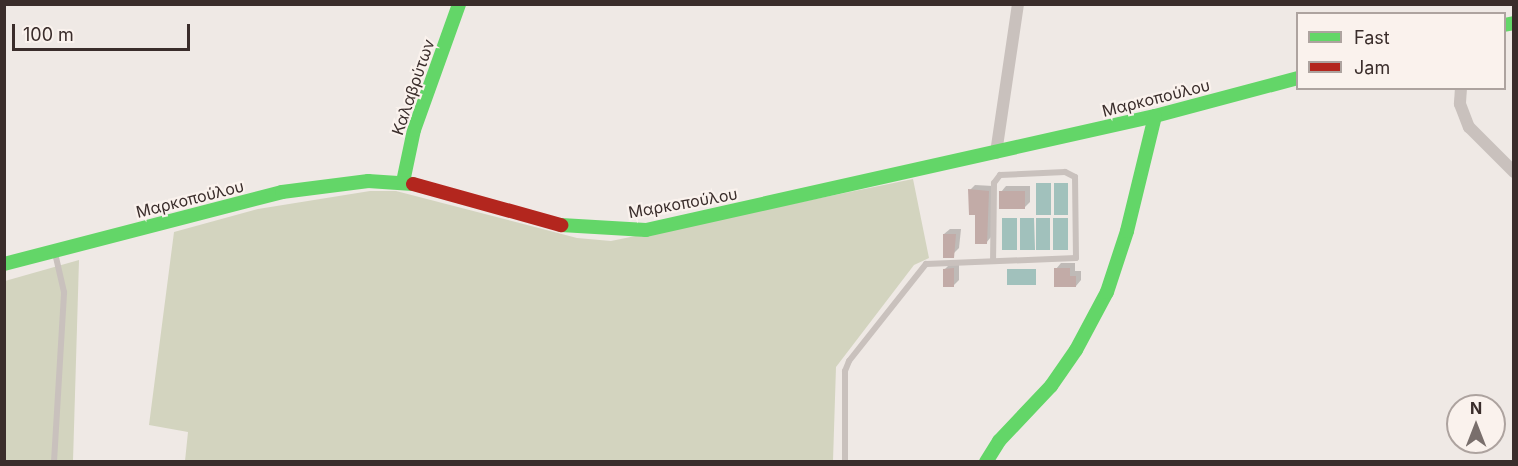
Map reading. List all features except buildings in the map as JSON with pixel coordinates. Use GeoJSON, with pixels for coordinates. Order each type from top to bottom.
{"type":"FeatureCollection","features":[{"type":"Feature","properties":{"kind":"street","name":"Καλαβρύτων"},"geometry":{"type":"LineString","coordinates":[[403,182],[414,130],[459,4]]}},
{"type":"Feature","properties":{"kind":"street"},"geometry":{"type":"LineString","coordinates":[[996,153],[1018,4]]}},
{"type":"Feature","properties":{"kind":"street","name":"Μαρκοπούλου"},"geometry":{"type":"LineString","coordinates":[[4,264],[282,192],[368,181],[403,182],[570,228],[610,232],[646,230],[1155,116],[1296,79]]}},
{"type":"Feature","properties":{"kind":"street"},"geometry":{"type":"LineString","coordinates":[[1461,90],[1460,104],[1469,127],[1514,172]]}},
{"type":"Feature","properties":{"kind":"street"},"geometry":{"type":"LineString","coordinates":[[986,462],[999,441],[1051,386],[1076,350],[1107,292],[1127,231],[1155,116]]}},
{"type":"Feature","properties":{"kind":"lane"},"geometry":{"type":"LineString","coordinates":[[845,462],[845,371],[849,361],[926,264],[1076,258],[1075,177],[1065,172],[1000,175],[994,183],[993,261]]}},
{"type":"Feature","properties":{"kind":"lane"},"geometry":{"type":"LineString","coordinates":[[54,462],[64,292],[55,250]]}},
{"type":"Feature","properties":{"kind":"green space"},"geometry":{"type":"Polygon","coordinates":[[[913,179],[929,258],[914,265],[836,367],[833,461],[185,461],[188,432],[149,425],[174,232],[258,209],[370,191],[396,191],[577,238],[611,241],[913,179]]]}},
{"type":"Feature","properties":{"kind":"green space"},"geometry":{"type":"Polygon","coordinates":[[[79,260],[73,461],[5,462],[5,281],[79,260]]]}},
{"type":"Feature","properties":{"kind":"water"},"geometry":{"type":"Polygon","coordinates":[[[1036,183],[1051,183],[1051,215],[1036,215],[1036,183]]]}},
{"type":"Feature","properties":{"kind":"water"},"geometry":{"type":"Polygon","coordinates":[[[1054,183],[1068,183],[1068,215],[1054,215],[1054,183]]]}},
{"type":"Feature","properties":{"kind":"water"},"geometry":{"type":"Polygon","coordinates":[[[1002,218],[1017,218],[1017,250],[1002,250],[1002,218]]]}},
{"type":"Feature","properties":{"kind":"water"},"geometry":{"type":"Polygon","coordinates":[[[1020,218],[1034,218],[1035,250],[1020,250],[1020,218]]]}},
{"type":"Feature","properties":{"kind":"water"},"geometry":{"type":"Polygon","coordinates":[[[1036,218],[1050,218],[1050,250],[1036,250],[1036,218]]]}},
{"type":"Feature","properties":{"kind":"water"},"geometry":{"type":"Polygon","coordinates":[[[1053,218],[1068,218],[1068,250],[1053,250],[1053,218]]]}},
{"type":"Feature","properties":{"kind":"water"},"geometry":{"type":"Polygon","coordinates":[[[1007,269],[1036,269],[1036,285],[1007,285],[1007,269]]]}},
{"type":"Feature","properties":{"kind":"traffic: fast"},"geometry":{"type":"LineString","coordinates":[[403,182],[414,130],[459,4]]}},
{"type":"Feature","properties":{"kind":"traffic: fast"},"geometry":{"type":"LineString","coordinates":[[1506,25],[1514,23]]}},
{"type":"Feature","properties":{"kind":"traffic: fast"},"geometry":{"type":"LineString","coordinates":[[561,225],[646,230],[1155,116],[1296,79]]}},
{"type":"Feature","properties":{"kind":"traffic: fast"},"geometry":{"type":"LineString","coordinates":[[986,462],[999,441],[1051,386],[1076,350],[1107,292],[1127,231],[1155,116]]}},
{"type":"Feature","properties":{"kind":"traffic: fast"},"geometry":{"type":"LineString","coordinates":[[4,264],[282,192],[368,181],[413,184]]}},
{"type":"Feature","properties":{"kind":"traffic: jam"},"geometry":{"type":"LineString","coordinates":[[413,184],[561,225]]}}]}
